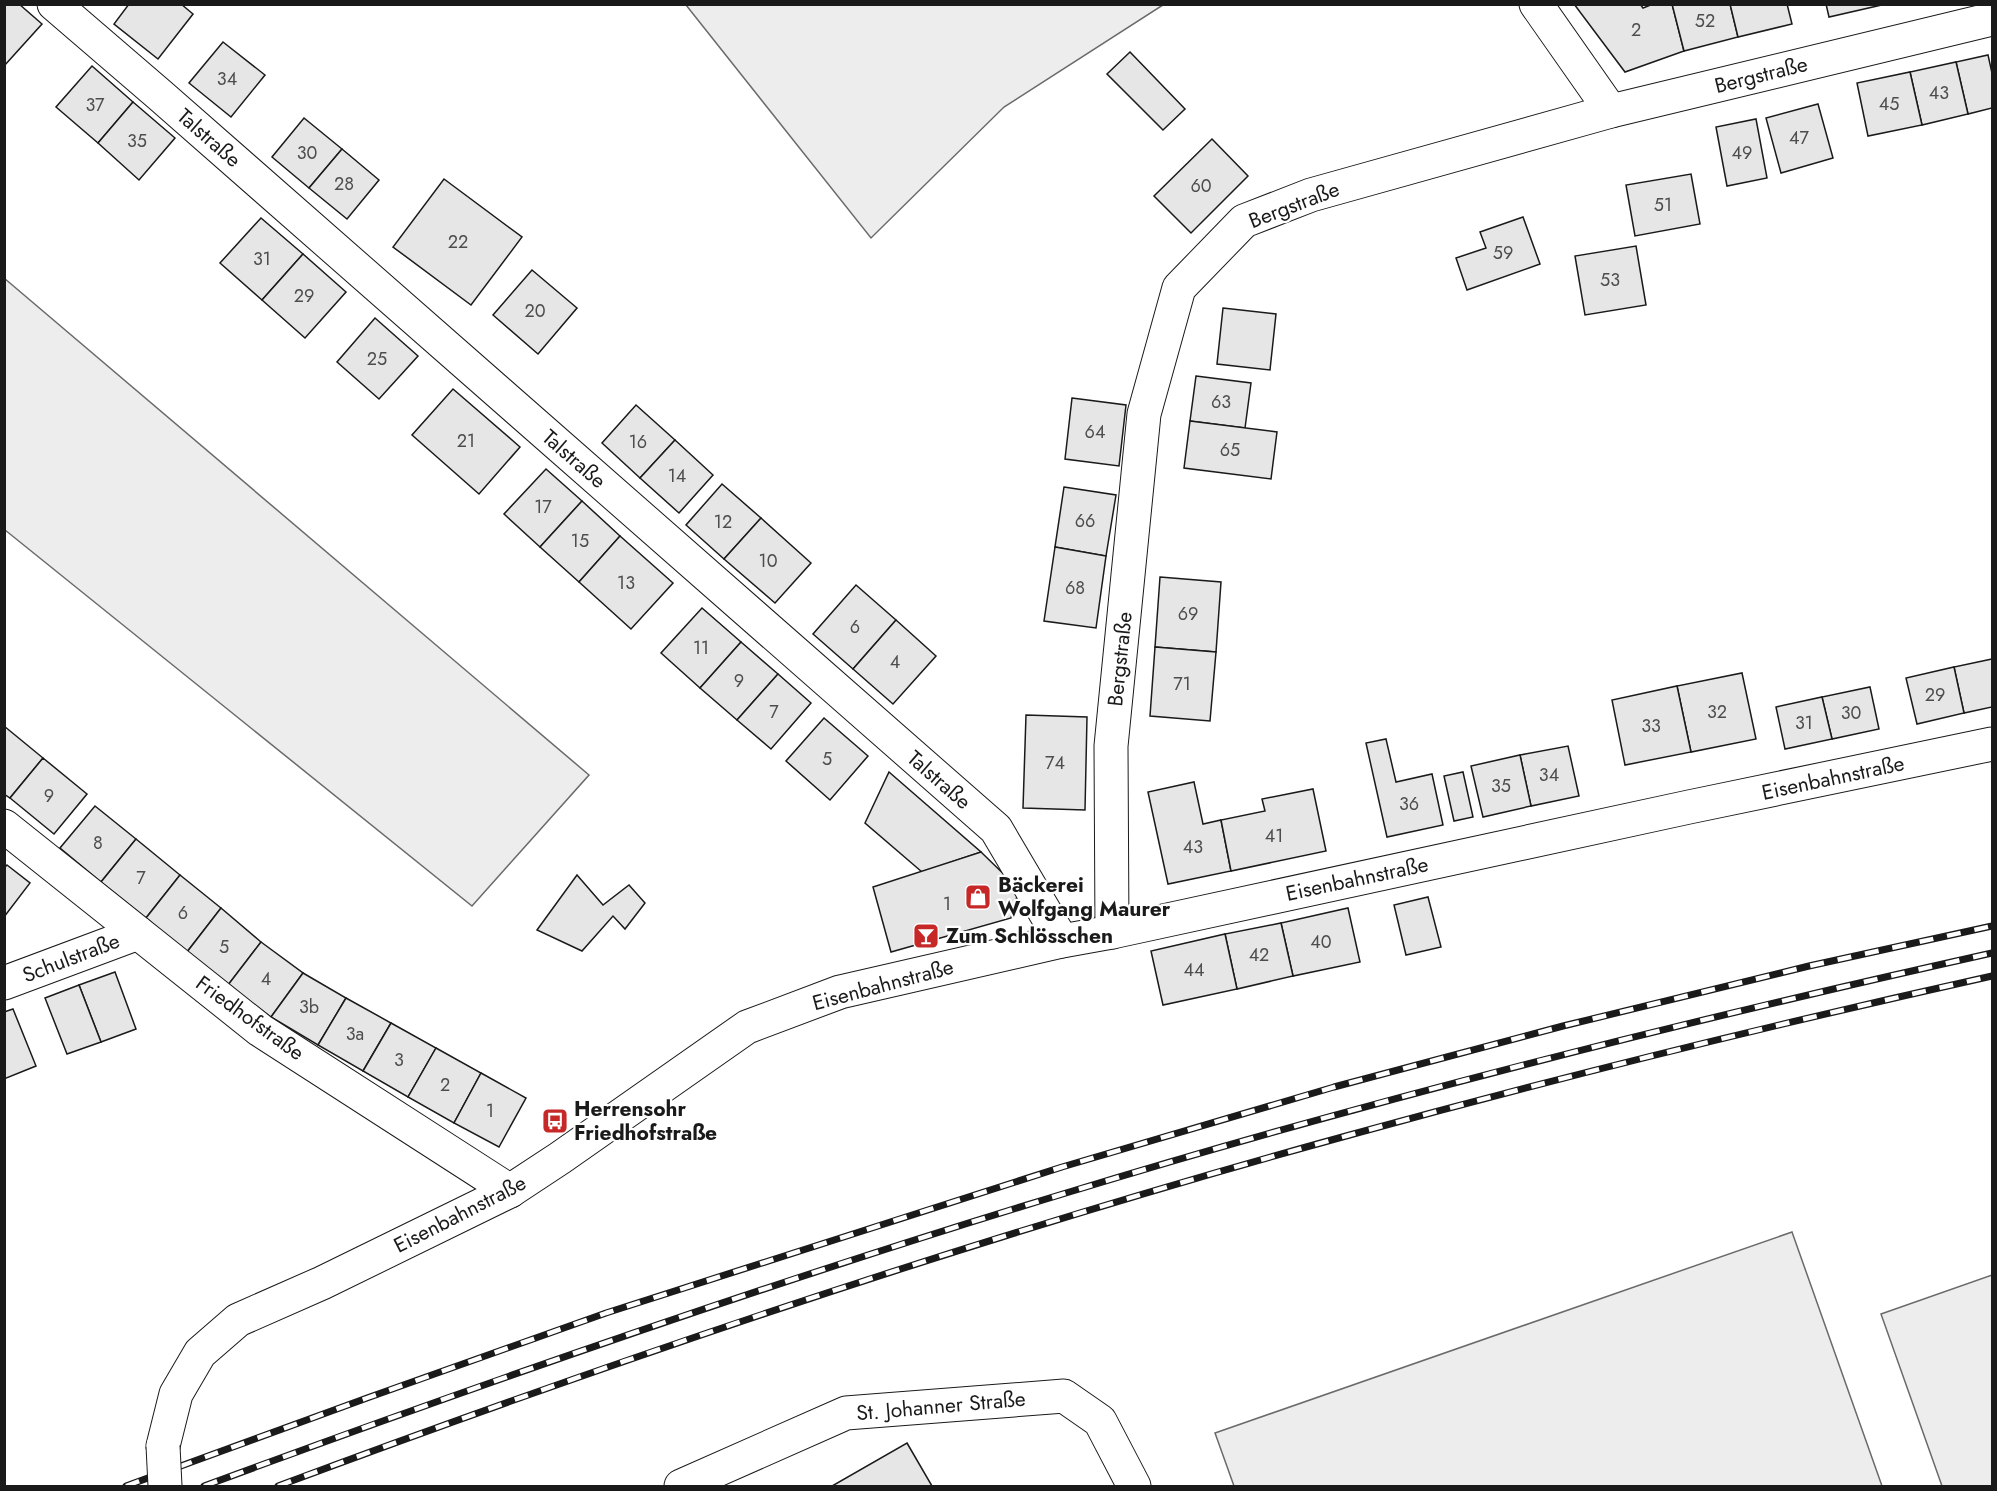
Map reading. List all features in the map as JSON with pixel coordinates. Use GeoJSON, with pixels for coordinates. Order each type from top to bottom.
{"type":"FeatureCollection","features":[{"type":"Feature","properties":{"kind":"street","name":"Talstraße"},"geometry":{"type":"LineString","coordinates":[[54,4],[996,830],[1062,941]]}},
{"type":"Feature","properties":{"kind":"street"},"geometry":{"type":"LineString","coordinates":[[1536,4],[1611,111]]}},
{"type":"Feature","properties":{"kind":"street","name":"Bergstraße"},"geometry":{"type":"LineString","coordinates":[[1112,932],[1112,746],[1144,414],[1179,288],[1244,221],[1311,195],[1611,111],[1992,19]]}},
{"type":"Feature","properties":{"kind":"street","name":"Eisenbahnstraße"},"geometry":{"type":"LineString","coordinates":[[165,1486],[163,1446],[176,1394],[200,1353],[238,1320],[322,1283],[510,1191],[747,1027],[840,992],[1062,941],[1992,744]]}},
{"type":"Feature","properties":{"kind":"street","name":"Friedhofstraße"},"geometry":{"type":"LineString","coordinates":[[4,826],[260,1030],[510,1191]]}},
{"type":"Feature","properties":{"kind":"street","name":"Schulstraße"},"geometry":{"type":"LineString","coordinates":[[4,983],[138,933]]}},
{"type":"Feature","properties":{"kind":"street","name":"St. Johanner Straße"},"geometry":{"type":"LineString","coordinates":[[681,1486],[846,1413],[1064,1396],[1100,1421],[1134,1486]]}},
{"type":"Feature","properties":{"kind":"shaded area"},"geometry":{"type":"Polygon","coordinates":[[[686,5],[1163,5],[1004,107],[871,238],[686,5]]]}},
{"type":"Feature","properties":{"kind":"shaded area"},"geometry":{"type":"Polygon","coordinates":[[[4,278],[589,775],[472,906],[5,530],[4,278]]]}},
{"type":"Feature","properties":{"kind":"shaded area"},"geometry":{"type":"Polygon","coordinates":[[[1792,1232],[1882,1486],[1234,1486],[1215,1433],[1792,1232]]]}},
{"type":"Feature","properties":{"kind":"shaded area"},"geometry":{"type":"Polygon","coordinates":[[[1992,1275],[1992,1486],[1942,1486],[1881,1314],[1992,1275]]]}},
{"type":"Feature","properties":{"kind":"building"},"geometry":{"type":"Polygon","coordinates":[[[4,4],[19,4],[42,24],[4,66],[4,4]]]}},
{"type":"Feature","properties":{"kind":"building"},"geometry":{"type":"Polygon","coordinates":[[[129,4],[181,4],[193,14],[158,59],[114,24],[129,4]]]}},
{"type":"Feature","properties":{"kind":"building"},"geometry":{"type":"Polygon","coordinates":[[[1574,4],[1640,4],[1643,8],[1653,4],[1672,4],[1684,51],[1625,72],[1574,4]]]}},
{"type":"Feature","properties":{"kind":"building"},"geometry":{"type":"Polygon","coordinates":[[[1672,4],[1730,4],[1738,37],[1684,51],[1672,4]]]}},
{"type":"Feature","properties":{"kind":"building"},"geometry":{"type":"Polygon","coordinates":[[[1730,4],[1787,4],[1792,24],[1738,37],[1730,4]]]}},
{"type":"Feature","properties":{"kind":"building"},"geometry":{"type":"Polygon","coordinates":[[[1826,4],[1886,4],[1829,17],[1826,4]]]}},
{"type":"Feature","properties":{"kind":"building"},"geometry":{"type":"Polygon","coordinates":[[[223,42],[265,75],[231,117],[189,83],[223,42]]]}},
{"type":"Feature","properties":{"kind":"building"},"geometry":{"type":"Polygon","coordinates":[[[1130,52],[1185,109],[1163,130],[1107,74],[1130,52]]]}},
{"type":"Feature","properties":{"kind":"building"},"geometry":{"type":"Polygon","coordinates":[[[1988,55],[1992,73],[1992,108],[1968,114],[1956,62],[1988,55]]]}},
{"type":"Feature","properties":{"kind":"building"},"geometry":{"type":"Polygon","coordinates":[[[1956,62],[1968,114],[1922,125],[1910,72],[1956,62]]]}},
{"type":"Feature","properties":{"kind":"building"},"geometry":{"type":"Polygon","coordinates":[[[92,66],[133,102],[98,143],[56,107],[92,66]]]}},
{"type":"Feature","properties":{"kind":"building"},"geometry":{"type":"Polygon","coordinates":[[[1910,72],[1922,125],[1868,136],[1857,83],[1910,72]]]}},
{"type":"Feature","properties":{"kind":"building"},"geometry":{"type":"Polygon","coordinates":[[[133,102],[175,138],[139,180],[98,143],[133,102]]]}},
{"type":"Feature","properties":{"kind":"building"},"geometry":{"type":"Polygon","coordinates":[[[1818,104],[1833,158],[1781,173],[1766,118],[1818,104]]]}},
{"type":"Feature","properties":{"kind":"building"},"geometry":{"type":"Polygon","coordinates":[[[304,118],[342,149],[309,188],[272,157],[304,118]]]}},
{"type":"Feature","properties":{"kind":"building"},"geometry":{"type":"Polygon","coordinates":[[[1756,119],[1767,178],[1727,186],[1716,127],[1756,119]]]}},
{"type":"Feature","properties":{"kind":"building"},"geometry":{"type":"Polygon","coordinates":[[[1212,139],[1248,176],[1191,233],[1154,196],[1212,139]]]}},
{"type":"Feature","properties":{"kind":"building"},"geometry":{"type":"Polygon","coordinates":[[[342,149],[379,180],[347,219],[309,188],[342,149]]]}},
{"type":"Feature","properties":{"kind":"building"},"geometry":{"type":"Polygon","coordinates":[[[1691,174],[1700,224],[1635,236],[1626,185],[1691,174]]]}},
{"type":"Feature","properties":{"kind":"building"},"geometry":{"type":"Polygon","coordinates":[[[444,179],[522,237],[471,305],[393,247],[444,179]]]}},
{"type":"Feature","properties":{"kind":"building"},"geometry":{"type":"Polygon","coordinates":[[[1523,217],[1540,264],[1467,290],[1456,258],[1486,248],[1480,232],[1523,217]]]}},
{"type":"Feature","properties":{"kind":"building"},"geometry":{"type":"Polygon","coordinates":[[[261,218],[303,254],[262,300],[220,263],[261,218]]]}},
{"type":"Feature","properties":{"kind":"building"},"geometry":{"type":"Polygon","coordinates":[[[1636,246],[1646,305],[1585,315],[1575,256],[1636,246]]]}},
{"type":"Feature","properties":{"kind":"building"},"geometry":{"type":"Polygon","coordinates":[[[303,254],[346,292],[305,338],[262,300],[303,254]]]}},
{"type":"Feature","properties":{"kind":"building"},"geometry":{"type":"Polygon","coordinates":[[[532,270],[577,308],[538,354],[493,315],[532,270]]]}},
{"type":"Feature","properties":{"kind":"building"},"geometry":{"type":"Polygon","coordinates":[[[1223,308],[1276,314],[1270,370],[1217,364],[1223,308]]]}},
{"type":"Feature","properties":{"kind":"building"},"geometry":{"type":"Polygon","coordinates":[[[375,318],[418,356],[379,399],[337,362],[375,318]]]}},
{"type":"Feature","properties":{"kind":"building"},"geometry":{"type":"Polygon","coordinates":[[[1196,376],[1251,383],[1245,428],[1190,421],[1196,376]]]}},
{"type":"Feature","properties":{"kind":"building"},"geometry":{"type":"Polygon","coordinates":[[[453,389],[520,447],[479,494],[412,435],[453,389]]]}},
{"type":"Feature","properties":{"kind":"building"},"geometry":{"type":"Polygon","coordinates":[[[1072,398],[1126,405],[1119,466],[1065,459],[1072,398]]]}},
{"type":"Feature","properties":{"kind":"building"},"geometry":{"type":"Polygon","coordinates":[[[636,405],[675,440],[640,478],[602,443],[636,405]]]}},
{"type":"Feature","properties":{"kind":"building"},"geometry":{"type":"Polygon","coordinates":[[[1190,421],[1277,432],[1271,479],[1184,468],[1190,421]]]}},
{"type":"Feature","properties":{"kind":"building"},"geometry":{"type":"Polygon","coordinates":[[[675,440],[713,475],[679,513],[640,478],[675,440]]]}},
{"type":"Feature","properties":{"kind":"building"},"geometry":{"type":"Polygon","coordinates":[[[546,469],[582,501],[540,547],[504,514],[546,469]]]}},
{"type":"Feature","properties":{"kind":"building"},"geometry":{"type":"Polygon","coordinates":[[[722,484],[761,518],[724,559],[686,525],[722,484]]]}},
{"type":"Feature","properties":{"kind":"building"},"geometry":{"type":"Polygon","coordinates":[[[1064,487],[1116,495],[1106,556],[1055,547],[1064,487]]]}},
{"type":"Feature","properties":{"kind":"building"},"geometry":{"type":"Polygon","coordinates":[[[582,501],[620,536],[579,582],[540,547],[582,501]]]}},
{"type":"Feature","properties":{"kind":"building"},"geometry":{"type":"Polygon","coordinates":[[[761,518],[811,563],[775,603],[724,559],[761,518]]]}},
{"type":"Feature","properties":{"kind":"building"},"geometry":{"type":"Polygon","coordinates":[[[620,536],[673,583],[631,629],[579,582],[620,536]]]}},
{"type":"Feature","properties":{"kind":"building"},"geometry":{"type":"Polygon","coordinates":[[[1055,547],[1106,556],[1096,628],[1044,621],[1055,547]]]}},
{"type":"Feature","properties":{"kind":"building"},"geometry":{"type":"Polygon","coordinates":[[[1160,577],[1221,582],[1216,652],[1155,647],[1160,577]]]}},
{"type":"Feature","properties":{"kind":"building"},"geometry":{"type":"Polygon","coordinates":[[[856,585],[896,620],[853,669],[813,634],[856,585]]]}},
{"type":"Feature","properties":{"kind":"building"},"geometry":{"type":"Polygon","coordinates":[[[702,608],[741,642],[700,688],[661,653],[702,608]]]}},
{"type":"Feature","properties":{"kind":"building"},"geometry":{"type":"Polygon","coordinates":[[[896,620],[936,656],[893,704],[853,669],[896,620]]]}},
{"type":"Feature","properties":{"kind":"building"},"geometry":{"type":"Polygon","coordinates":[[[741,642],[778,674],[737,720],[700,688],[741,642]]]}},
{"type":"Feature","properties":{"kind":"building"},"geometry":{"type":"Polygon","coordinates":[[[1155,647],[1216,652],[1210,721],[1150,716],[1155,647]]]}},
{"type":"Feature","properties":{"kind":"building"},"geometry":{"type":"Polygon","coordinates":[[[1992,659],[1992,707],[1964,713],[1954,667],[1992,659]]]}},
{"type":"Feature","properties":{"kind":"building"},"geometry":{"type":"Polygon","coordinates":[[[1954,667],[1964,713],[1917,724],[1906,678],[1954,667]]]}},
{"type":"Feature","properties":{"kind":"building"},"geometry":{"type":"Polygon","coordinates":[[[1742,673],[1756,739],[1691,752],[1677,686],[1742,673]]]}},
{"type":"Feature","properties":{"kind":"building"},"geometry":{"type":"Polygon","coordinates":[[[778,674],[811,703],[771,749],[737,720],[778,674]]]}},
{"type":"Feature","properties":{"kind":"building"},"geometry":{"type":"Polygon","coordinates":[[[1677,686],[1691,752],[1625,765],[1612,700],[1677,686]]]}},
{"type":"Feature","properties":{"kind":"building"},"geometry":{"type":"Polygon","coordinates":[[[1870,687],[1879,729],[1832,739],[1822,697],[1870,687]]]}},
{"type":"Feature","properties":{"kind":"building"},"geometry":{"type":"Polygon","coordinates":[[[1822,697],[1832,739],[1785,749],[1776,707],[1822,697]]]}},
{"type":"Feature","properties":{"kind":"building"},"geometry":{"type":"Polygon","coordinates":[[[1026,715],[1087,717],[1085,810],[1023,808],[1026,715]]]}},
{"type":"Feature","properties":{"kind":"building"},"geometry":{"type":"Polygon","coordinates":[[[824,718],[868,756],[830,800],[786,761],[824,718]]]}},
{"type":"Feature","properties":{"kind":"building"},"geometry":{"type":"Polygon","coordinates":[[[4,726],[43,758],[10,798],[4,794],[4,726]]]}},
{"type":"Feature","properties":{"kind":"building"},"geometry":{"type":"Polygon","coordinates":[[[1386,739],[1396,782],[1432,774],[1443,825],[1387,837],[1366,743],[1386,739]]]}},
{"type":"Feature","properties":{"kind":"building"},"geometry":{"type":"Polygon","coordinates":[[[1568,746],[1579,796],[1531,806],[1520,755],[1568,746]]]}},
{"type":"Feature","properties":{"kind":"building"},"geometry":{"type":"Polygon","coordinates":[[[1520,755],[1531,806],[1483,817],[1471,766],[1520,755]]]}},
{"type":"Feature","properties":{"kind":"building"},"geometry":{"type":"Polygon","coordinates":[[[43,758],[87,794],[54,834],[10,798],[43,758]]]}},
{"type":"Feature","properties":{"kind":"building"},"geometry":{"type":"Polygon","coordinates":[[[889,772],[981,852],[922,872],[865,823],[889,772]]]}},
{"type":"Feature","properties":{"kind":"building"},"geometry":{"type":"Polygon","coordinates":[[[1463,772],[1473,817],[1454,821],[1444,776],[1463,772]]]}},
{"type":"Feature","properties":{"kind":"building"},"geometry":{"type":"Polygon","coordinates":[[[1194,782],[1203,824],[1221,820],[1231,871],[1168,884],[1148,792],[1194,782]]]}},
{"type":"Feature","properties":{"kind":"building"},"geometry":{"type":"Polygon","coordinates":[[[1313,789],[1326,851],[1231,871],[1221,820],[1265,811],[1262,799],[1313,789]]]}},
{"type":"Feature","properties":{"kind":"building"},"geometry":{"type":"Polygon","coordinates":[[[95,806],[136,839],[101,882],[60,848],[95,806]]]}},
{"type":"Feature","properties":{"kind":"building"},"geometry":{"type":"Polygon","coordinates":[[[136,839],[180,875],[146,918],[101,882],[136,839]]]}},
{"type":"Feature","properties":{"kind":"building"},"geometry":{"type":"Polygon","coordinates":[[[981,852],[1019,889],[1011,918],[891,952],[873,887],[981,852]]]}},
{"type":"Feature","properties":{"kind":"building"},"geometry":{"type":"Polygon","coordinates":[[[7,865],[30,883],[4,917],[4,868],[7,865]]]}},
{"type":"Feature","properties":{"kind":"building"},"geometry":{"type":"Polygon","coordinates":[[[180,875],[221,908],[187,952],[146,918],[180,875]]]}},
{"type":"Feature","properties":{"kind":"building"},"geometry":{"type":"Polygon","coordinates":[[[577,875],[603,905],[629,885],[645,903],[625,929],[613,916],[582,951],[537,930],[577,875]]]}},
{"type":"Feature","properties":{"kind":"building"},"geometry":{"type":"Polygon","coordinates":[[[1428,897],[1441,947],[1406,955],[1394,905],[1428,897]]]}},
{"type":"Feature","properties":{"kind":"building"},"geometry":{"type":"Polygon","coordinates":[[[221,908],[261,942],[228,985],[187,952],[221,908]]]}},
{"type":"Feature","properties":{"kind":"building"},"geometry":{"type":"Polygon","coordinates":[[[1348,908],[1360,962],[1293,976],[1281,923],[1348,908]]]}},
{"type":"Feature","properties":{"kind":"building"},"geometry":{"type":"Polygon","coordinates":[[[1281,923],[1293,976],[1237,989],[1225,934],[1281,923]]]}},
{"type":"Feature","properties":{"kind":"building"},"geometry":{"type":"Polygon","coordinates":[[[1225,934],[1237,989],[1163,1005],[1151,951],[1225,934]]]}},
{"type":"Feature","properties":{"kind":"building"},"geometry":{"type":"Polygon","coordinates":[[[261,942],[303,973],[271,1017],[228,985],[261,942]]]}},
{"type":"Feature","properties":{"kind":"building"},"geometry":{"type":"Polygon","coordinates":[[[115,972],[136,1029],[101,1042],[79,985],[115,972]]]}},
{"type":"Feature","properties":{"kind":"building"},"geometry":{"type":"Polygon","coordinates":[[[303,973],[346,998],[318,1045],[271,1017],[303,973]]]}},
{"type":"Feature","properties":{"kind":"building"},"geometry":{"type":"Polygon","coordinates":[[[79,985],[101,1042],[67,1054],[45,998],[79,985]]]}},
{"type":"Feature","properties":{"kind":"building"},"geometry":{"type":"Polygon","coordinates":[[[346,998],[391,1023],[363,1071],[318,1045],[346,998]]]}},
{"type":"Feature","properties":{"kind":"building"},"geometry":{"type":"Polygon","coordinates":[[[13,1009],[36,1066],[4,1079],[4,1012],[13,1009]]]}},
{"type":"Feature","properties":{"kind":"building"},"geometry":{"type":"Polygon","coordinates":[[[391,1023],[436,1048],[408,1097],[363,1071],[391,1023]]]}},
{"type":"Feature","properties":{"kind":"building"},"geometry":{"type":"Polygon","coordinates":[[[436,1048],[481,1073],[454,1123],[408,1097],[436,1048]]]}},
{"type":"Feature","properties":{"kind":"building"},"geometry":{"type":"Polygon","coordinates":[[[481,1073],[526,1098],[499,1147],[454,1123],[481,1073]]]}},
{"type":"Feature","properties":{"kind":"building"},"geometry":{"type":"Polygon","coordinates":[[[907,1443],[932,1486],[832,1486],[907,1443]]]}},
{"type":"Feature","properties":{"kind":"railway"},"geometry":{"type":"LineString","coordinates":[[126,1486],[606,1313],[1062,1167],[1334,1087],[1563,1026],[1809,966],[1992,926]]}},
{"type":"Feature","properties":{"kind":"railway"},"geometry":{"type":"LineString","coordinates":[[204,1486],[525,1370],[849,1261],[1066,1193],[1411,1094],[1643,1035],[1992,953]]}},
{"type":"Feature","properties":{"kind":"railway"},"geometry":{"type":"LineString","coordinates":[[278,1486],[675,1344],[1076,1214],[1346,1136],[1587,1072],[1992,976]]}},
{"type":"Feature","properties":{"kind":"place","name":"Bäckerei Wolfgang Maurer"},"geometry":{"type":"Point","coordinates":[978,897]}},
{"type":"Feature","properties":{"kind":"place","name":"Zum Schlösschen"},"geometry":{"type":"Point","coordinates":[926,936]}},
{"type":"Feature","properties":{"kind":"place","name":"Herrensohr Friedhofstraße"},"geometry":{"type":"Point","coordinates":[555,1121]}}]}
